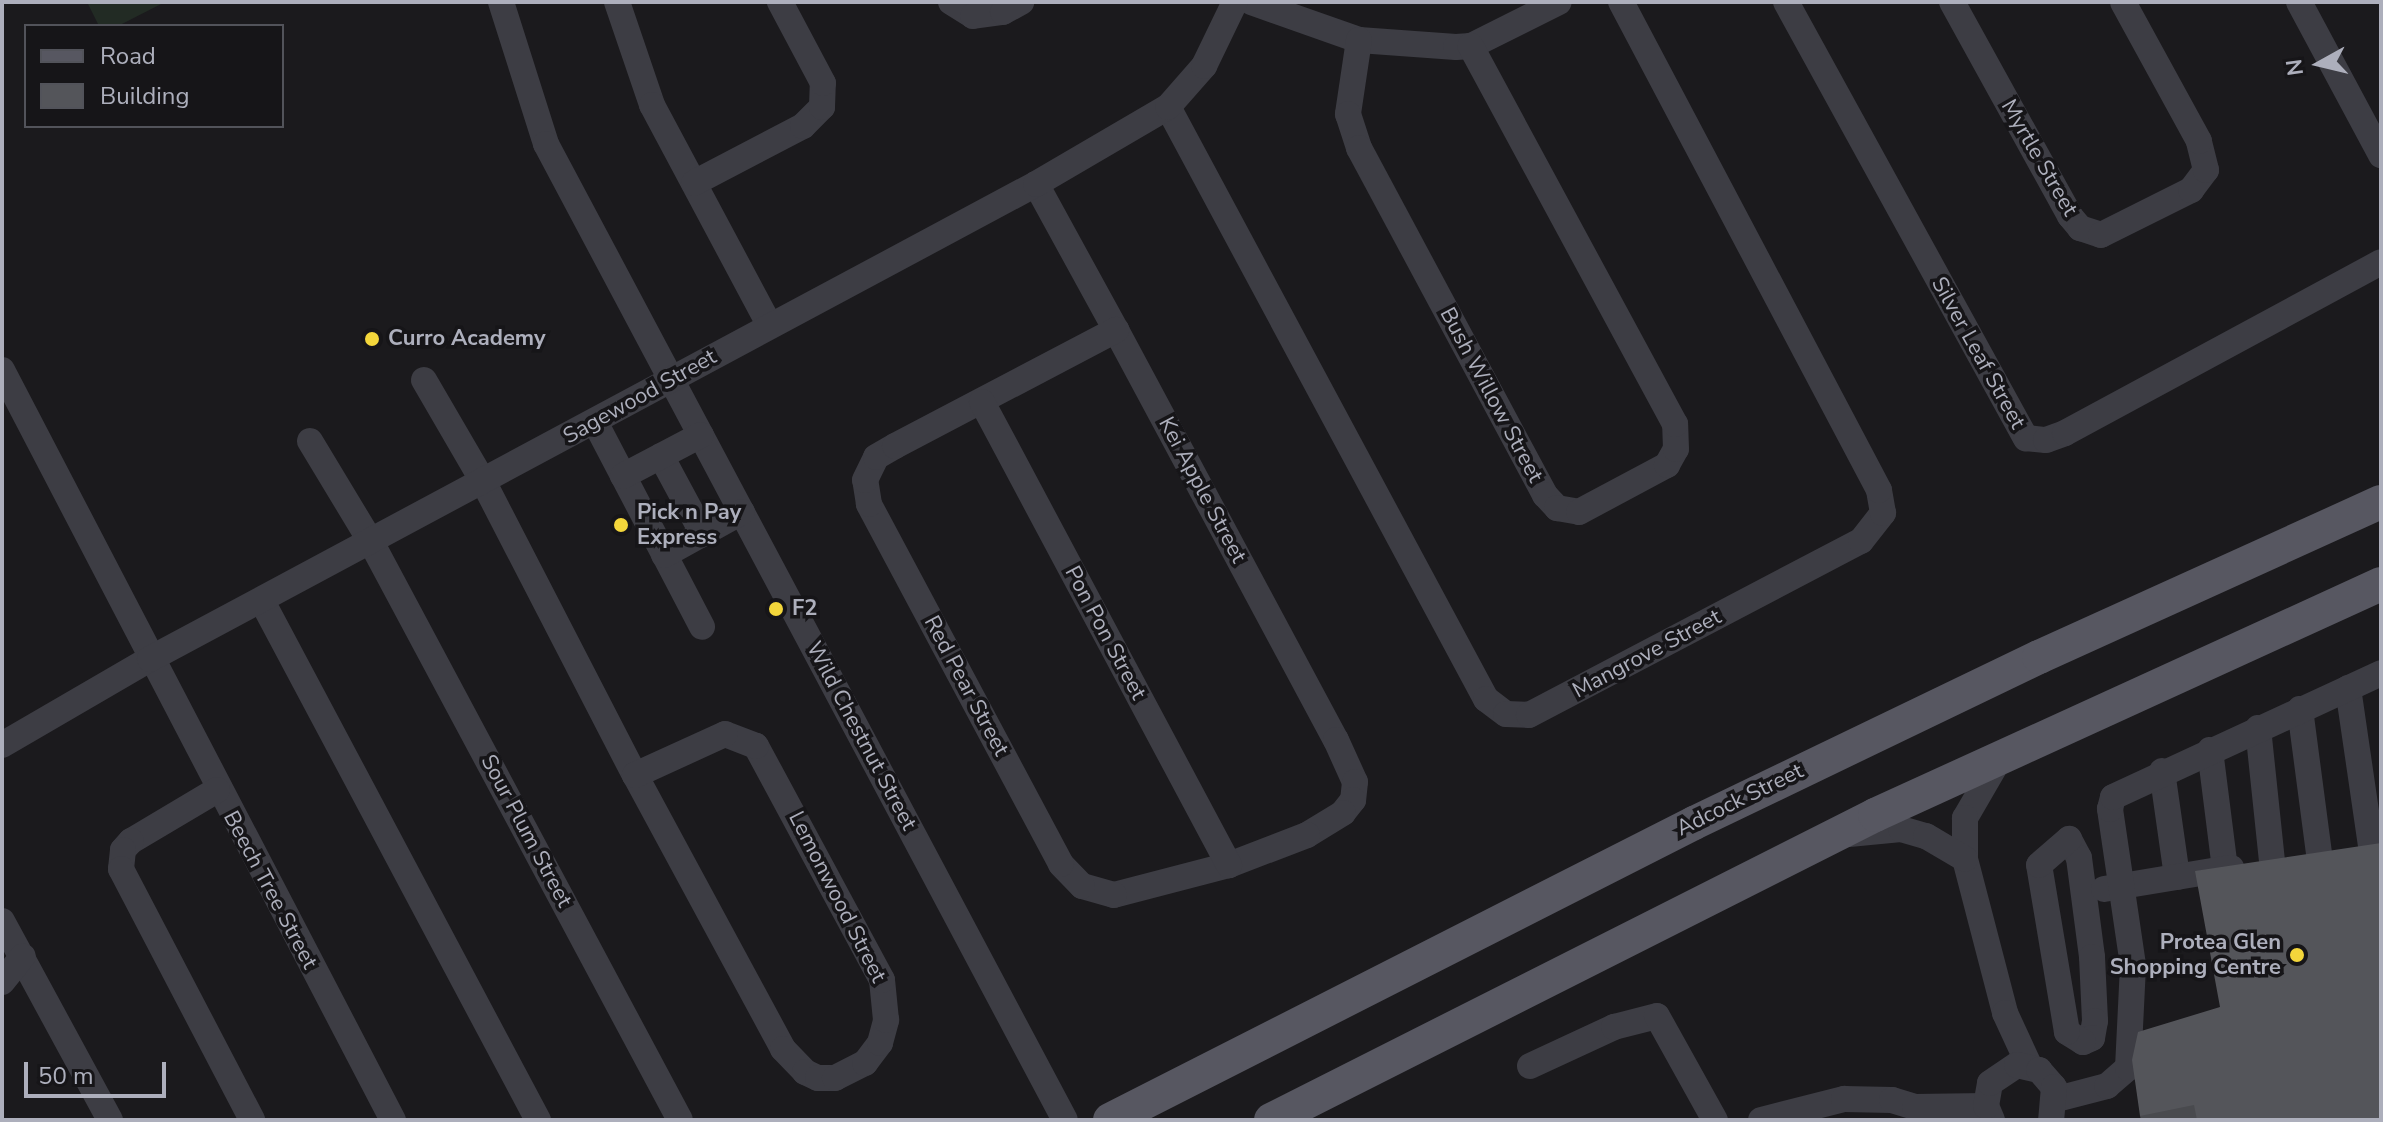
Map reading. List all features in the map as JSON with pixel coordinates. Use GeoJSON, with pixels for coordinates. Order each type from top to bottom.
{"type":"FeatureCollection","features":[{"type":"Feature","properties":{"kind":"main road","name":"Adcock Street"},"geometry":{"type":"LineString","coordinates":[[1110,1120],[1735,802],[2381,502]]}},
{"type":"Feature","properties":{"kind":"main road"},"geometry":{"type":"LineString","coordinates":[[1271,1120],[1831,837],[2001,756],[2381,584]]}},
{"type":"Feature","properties":{"kind":"street","name":"Wild Chestnut Street"},"geometry":{"type":"LineString","coordinates":[[501,2],[546,144],[1065,1120]]}},
{"type":"Feature","properties":{"kind":"street"},"geometry":{"type":"LineString","coordinates":[[617,2],[652,105],[769,324]]}},
{"type":"Feature","properties":{"kind":"street"},"geometry":{"type":"LineString","coordinates":[[694,183],[803,126],[822,107],[823,83],[780,2]]}},
{"type":"Feature","properties":{"kind":"street"},"geometry":{"type":"LineString","coordinates":[[951,2],[973,16],[989,16],[1021,2]]}},
{"type":"Feature","properties":{"kind":"street","name":"Sagewood Street"},"geometry":{"type":"LineString","coordinates":[[2,745],[150,659],[484,483],[769,324],[1036,184],[1168,107],[1204,66],[1235,2]]}},
{"type":"Feature","properties":{"kind":"street"},"geometry":{"type":"LineString","coordinates":[[1251,2],[1359,40],[1471,46],[1559,2]]}},
{"type":"Feature","properties":{"kind":"street","name":"Mangrove Street"},"geometry":{"type":"LineString","coordinates":[[1168,107],[1486,699],[1506,714],[1529,715],[1861,541],[1883,513],[1879,490],[1621,2]]}},
{"type":"Feature","properties":{"kind":"street","name":"Silver Leaf Street"},"geometry":{"type":"LineString","coordinates":[[1786,2],[2026,438],[2046,440],[2065,433],[2381,262]]}},
{"type":"Feature","properties":{"kind":"street","name":"Myrtle Street"},"geometry":{"type":"LineString","coordinates":[[1952,2],[2070,216],[2080,228],[2101,235],[2191,190],[2206,170],[2199,141],[2123,2]]}},
{"type":"Feature","properties":{"kind":"street"},"geometry":{"type":"LineString","coordinates":[[2299,2],[2381,155]]}},
{"type":"Feature","properties":{"kind":"street","name":"Bush Willow Street"},"geometry":{"type":"LineString","coordinates":[[1359,40],[1348,114],[1359,148],[1545,495],[1557,508],[1579,512],[1667,465],[1676,449],[1675,424],[1471,46]]}},
{"type":"Feature","properties":{"kind":"street","name":"Kei Apple Street"},"geometry":{"type":"LineString","coordinates":[[1036,184],[1336,740],[1353,776],[1353,800]]}},
{"type":"Feature","properties":{"kind":"street","name":"Red Pear Street"},"geometry":{"type":"LineString","coordinates":[[1116,330],[876,457],[865,480],[865,493],[1071,878],[1099,895],[1229,865],[1320,828],[1353,800]]}},
{"type":"Feature","properties":{"kind":"street","name":"Beech Tree Street"},"geometry":{"type":"LineString","coordinates":[[2,370],[217,790],[393,1120]]}},
{"type":"Feature","properties":{"kind":"street","name":"Lemonwood Street"},"geometry":{"type":"LineString","coordinates":[[424,380],[484,483],[635,775],[788,1056],[818,1078],[835,1078],[865,1063],[880,1043],[886,1020],[882,980],[756,746],[725,734],[635,775]]}},
{"type":"Feature","properties":{"kind":"street","name":"Pon Pon Street"},"geometry":{"type":"LineString","coordinates":[[982,402],[1229,865]]}},
{"type":"Feature","properties":{"kind":"street"},"geometry":{"type":"LineString","coordinates":[[595,422],[702,627]]}},
{"type":"Feature","properties":{"kind":"street"},"geometry":{"type":"LineString","coordinates":[[623,476],[701,435]]}},
{"type":"Feature","properties":{"kind":"street","name":"Sour Plum Street"},"geometry":{"type":"LineString","coordinates":[[310,441],[371,542],[680,1120]]}},
{"type":"Feature","properties":{"kind":"street"},"geometry":{"type":"LineString","coordinates":[[661,456],[703,534]]}},
{"type":"Feature","properties":{"kind":"street"},"geometry":{"type":"LineString","coordinates":[[664,555],[742,512]]}},
{"type":"Feature","properties":{"kind":"street"},"geometry":{"type":"LineString","coordinates":[[262,601],[538,1120]]}},
{"type":"Feature","properties":{"kind":"street"},"geometry":{"type":"LineString","coordinates":[[2001,756],[1965,818],[1965,859],[2005,1013],[2029,1065],[2048,1077],[2054,1109],[2107,1086],[2128,1068],[2133,965],[2121,886],[2113,797],[2162,771],[2381,673]]}},
{"type":"Feature","properties":{"kind":"street"},"geometry":{"type":"LineString","coordinates":[[2084,892],[2376,846],[2348,688]]}},
{"type":"Feature","properties":{"kind":"street"},"geometry":{"type":"LineString","coordinates":[[2300,709],[2319,854]]}},
{"type":"Feature","properties":{"kind":"street"},"geometry":{"type":"LineString","coordinates":[[2258,728],[2272,862]]}},
{"type":"Feature","properties":{"kind":"street"},"geometry":{"type":"LineString","coordinates":[[2210,750],[2225,869]]}},
{"type":"Feature","properties":{"kind":"street"},"geometry":{"type":"LineString","coordinates":[[2162,771],[2177,877]]}},
{"type":"Feature","properties":{"kind":"street"},"geometry":{"type":"LineString","coordinates":[[217,790],[131,841],[123,850],[121,869],[252,1120]]}},
{"type":"Feature","properties":{"kind":"street"},"geometry":{"type":"LineString","coordinates":[[1831,837],[1901,829],[1926,836],[1965,859]]}},
{"type":"Feature","properties":{"kind":"street"},"geometry":{"type":"LineString","coordinates":[[2069,839],[2079,858],[2084,892],[2095,1021],[2092,1038],[2083,1042],[2067,1032],[2039,865],[2069,839]]}},
{"type":"Feature","properties":{"kind":"street"},"geometry":{"type":"LineString","coordinates":[[2,921],[110,1120]]}},
{"type":"Feature","properties":{"kind":"street"},"geometry":{"type":"LineString","coordinates":[[2,982],[23,956]]}},
{"type":"Feature","properties":{"kind":"street"},"geometry":{"type":"LineString","coordinates":[[1761,1120],[1844,1099],[1989,1113],[2005,1013]]}},
{"type":"Feature","properties":{"kind":"street"},"geometry":{"type":"LineString","coordinates":[[1530,1066],[1614,1027],[1657,1016],[1715,1120]]}},
{"type":"Feature","properties":{"kind":"street"},"geometry":{"type":"LineString","coordinates":[[1997,1074],[2029,1065]]}},
{"type":"Feature","properties":{"kind":"shaded area"},"geometry":{"type":"Polygon","coordinates":[[[87,2],[165,2],[122,24],[98,24],[87,2]]]}},
{"type":"Feature","properties":{"kind":"building","name":"Protea Glen Shopping Centre"},"geometry":{"type":"Polygon","coordinates":[[[2381,843],[2381,1120],[2197,1120],[2194,1105],[2140,1116],[2132,1060],[2138,1032],[2220,1007],[2195,871],[2381,843]]]}},
{"type":"Feature","properties":{"kind":"place","name":"Curro Academy"},"geometry":{"type":"Point","coordinates":[372,339]}},
{"type":"Feature","properties":{"kind":"place","name":"Pick n Pay Express"},"geometry":{"type":"Point","coordinates":[621,525]}},
{"type":"Feature","properties":{"kind":"place","name":"F2"},"geometry":{"type":"Point","coordinates":[776,609]}},
{"type":"Feature","properties":{"kind":"place","name":"Protea Glen Shopping Centre"},"geometry":{"type":"Point","coordinates":[2297,955]}}]}
